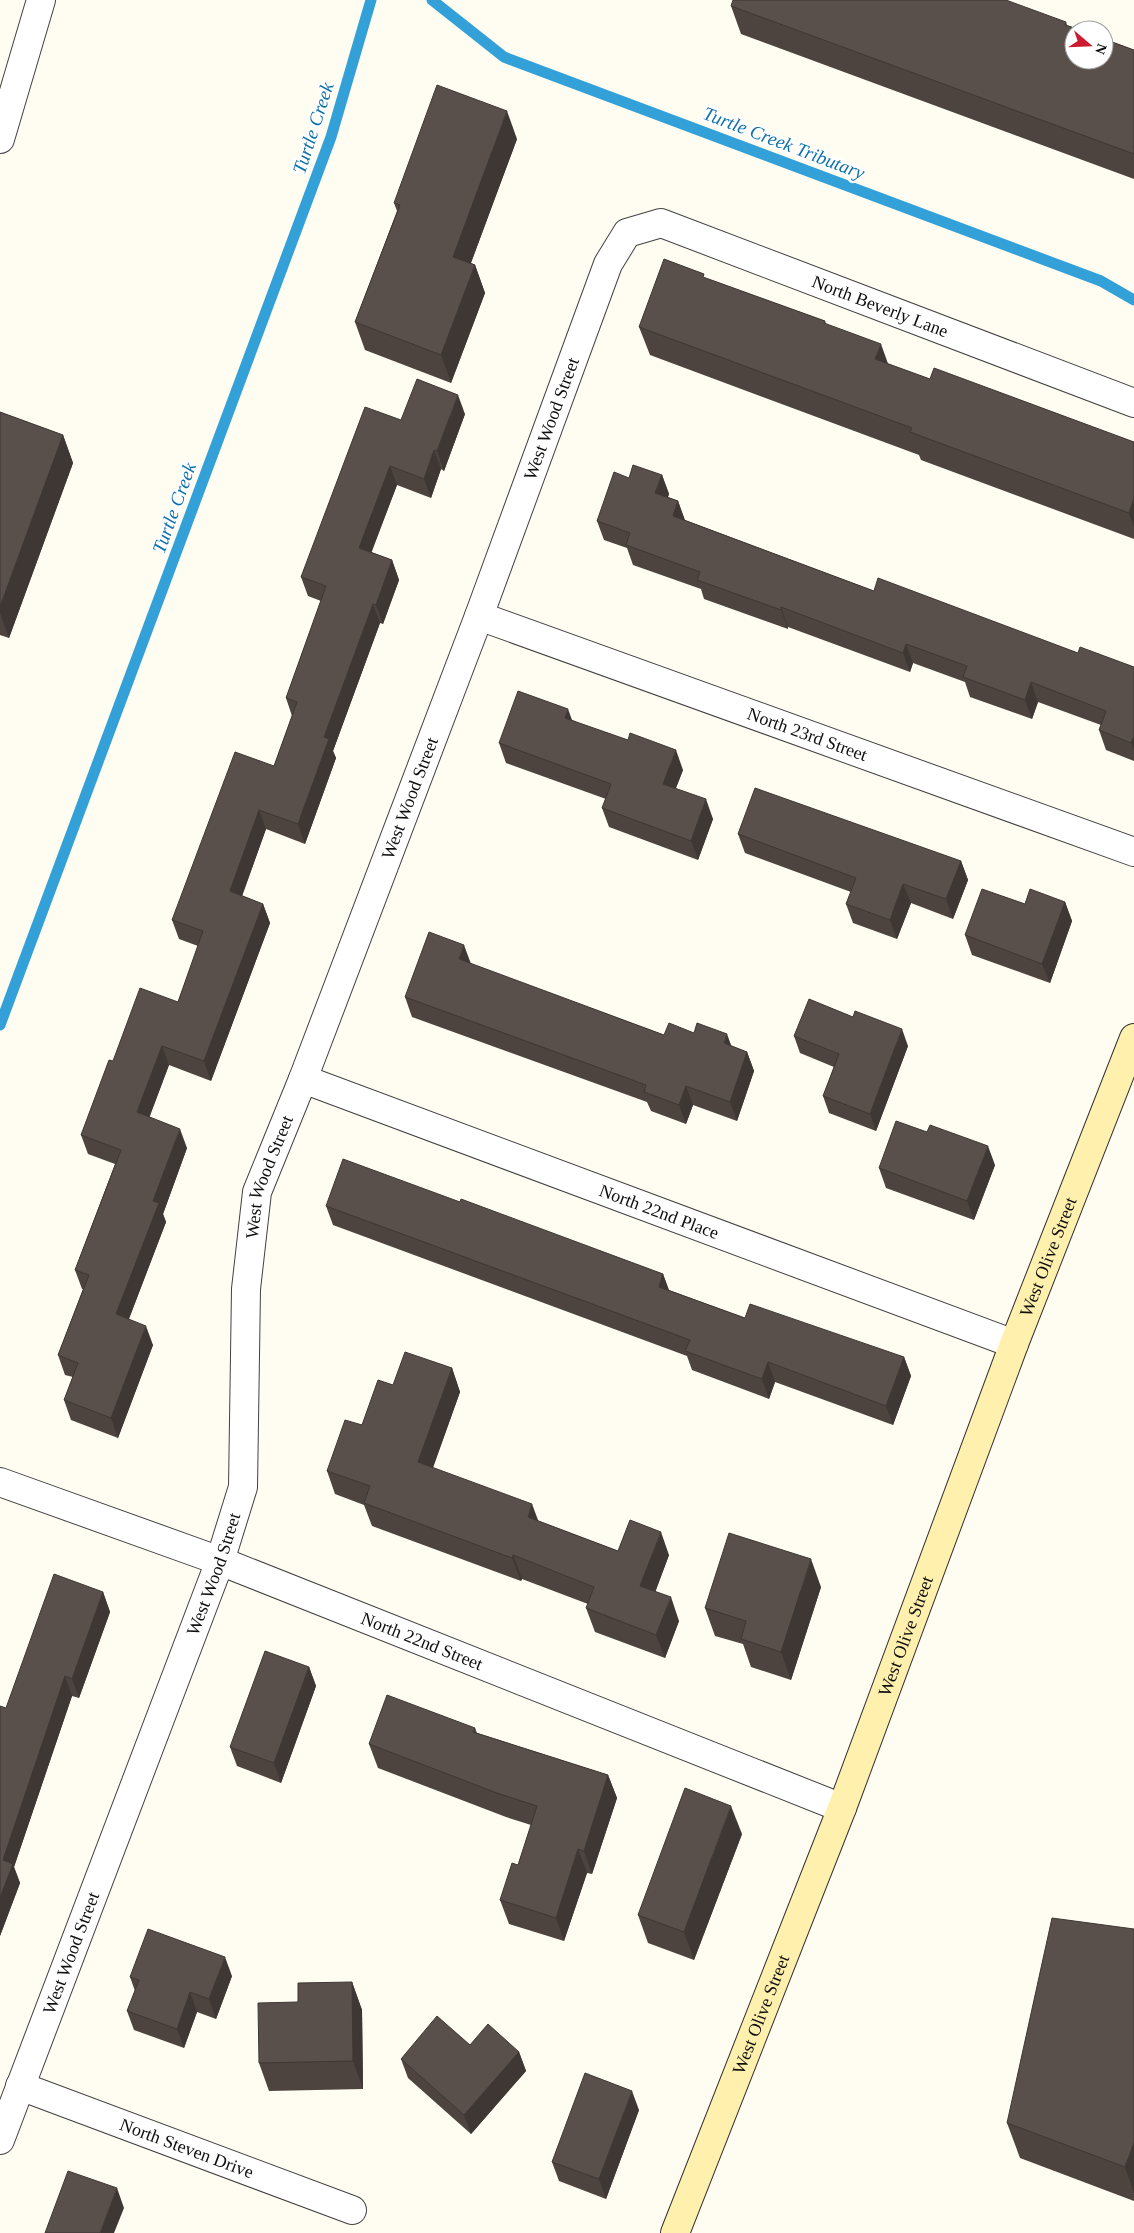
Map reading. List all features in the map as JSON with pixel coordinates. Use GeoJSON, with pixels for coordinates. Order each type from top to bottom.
{"type":"FeatureCollection","features":[{"type":"Feature","properties":{"kind":"main road","name":"West Olive Street"},"geometry":{"type":"LineString","coordinates":[[674,2233],[842,1808],[1014,1344],[1134,1038]]}},
{"type":"Feature","properties":{"kind":"street"},"geometry":{"type":"LineString","coordinates":[[0,138],[41,0]]}},
{"type":"Feature","properties":{"kind":"street","name":"North Beverly Lane"},"geometry":{"type":"LineString","coordinates":[[627,233],[661,223],[1134,403]]}},
{"type":"Feature","properties":{"kind":"street","name":"West Wood Street"},"geometry":{"type":"LineString","coordinates":[[0,2140],[220,1561],[243,1487],[246,1289],[258,1192],[303,1080],[479,616],[608,264],[627,233]]}},
{"type":"Feature","properties":{"kind":"street","name":"North 23rd Street"},"geometry":{"type":"LineString","coordinates":[[479,616],[1134,852]]}},
{"type":"Feature","properties":{"kind":"street","name":"North 22nd Place"},"geometry":{"type":"LineString","coordinates":[[303,1080],[1014,1344]]}},
{"type":"Feature","properties":{"kind":"street","name":"North 22nd Street"},"geometry":{"type":"LineString","coordinates":[[0,1482],[220,1561],[842,1808]]}},
{"type":"Feature","properties":{"kind":"street","name":"North Steven Drive"},"geometry":{"type":"LineString","coordinates":[[20,2086],[352,2210]]}},
{"type":"Feature","properties":{"kind":"building"},"geometry":{"type":"Polygon","coordinates":[[[733,0],[1006,0],[1064,21],[1064,70],[1114,70],[1114,43],[1134,50],[1134,154],[731,6],[733,0]]]}},
{"type":"Feature","properties":{"kind":"building"},"geometry":{"type":"Polygon","coordinates":[[[437,85],[507,111],[453,257],[475,265],[441,355],[355,322],[400,205],[394,203],[437,85]]]}},
{"type":"Feature","properties":{"kind":"building"},"geometry":{"type":"Polygon","coordinates":[[[664,259],[704,274],[703,277],[825,321],[824,323],[881,344],[875,359],[930,379],[934,368],[1134,442],[1134,498],[1129,513],[910,432],[912,428],[639,327],[664,259]]]}},
{"type":"Feature","properties":{"kind":"building"},"geometry":{"type":"Polygon","coordinates":[[[417,379],[458,395],[437,451],[434,450],[424,479],[390,466],[359,548],[392,560],[376,605],[373,604],[324,737],[329,739],[298,824],[259,810],[230,891],[263,904],[204,1061],[162,1046],[137,1112],[180,1129],[153,1201],[159,1203],[116,1314],[146,1326],[111,1418],[64,1400],[78,1363],[58,1355],[89,1275],[75,1270],[121,1150],[81,1135],[109,1060],[113,1061],[140,988],[178,1002],[203,931],[172,920],[235,752],[274,766],[297,702],[286,698],[326,586],[301,577],[365,407],[401,420],[417,379]]]}},
{"type":"Feature","properties":{"kind":"building"},"geometry":{"type":"Polygon","coordinates":[[[0,412],[63,435],[0,607],[0,412]]]}},
{"type":"Feature","properties":{"kind":"building"},"geometry":{"type":"Polygon","coordinates":[[[633,465],[662,475],[655,493],[678,501],[673,516],[874,591],[878,578],[1078,653],[1080,647],[1134,667],[1134,736],[1131,743],[1099,730],[1106,711],[1031,682],[1025,700],[963,677],[967,666],[906,644],[903,653],[781,607],[781,610],[697,580],[700,572],[626,545],[630,533],[597,521],[614,472],[629,478],[633,465]]]}},
{"type":"Feature","properties":{"kind":"building"},"geometry":{"type":"Polygon","coordinates":[[[518,691],[568,709],[565,718],[628,740],[630,733],[676,750],[663,784],[706,799],[691,841],[602,808],[611,784],[499,743],[518,691]]]}},
{"type":"Feature","properties":{"kind":"building"},"geometry":{"type":"Polygon","coordinates":[[[755,788],[961,861],[946,899],[903,884],[890,920],[846,904],[856,878],[738,834],[755,788]]]}},
{"type":"Feature","properties":{"kind":"building"},"geometry":{"type":"Polygon","coordinates":[[[982,889],[1025,904],[1030,889],[1065,902],[1042,964],[965,935],[982,889]]]}},
{"type":"Feature","properties":{"kind":"building"},"geometry":{"type":"Polygon","coordinates":[[[429,932],[464,945],[459,959],[664,1035],[669,1023],[694,1033],[697,1023],[727,1034],[724,1043],[747,1052],[730,1102],[686,1086],[679,1105],[644,1092],[646,1085],[405,997],[429,932]]]}},
{"type":"Feature","properties":{"kind":"building"},"geometry":{"type":"Polygon","coordinates":[[[809,999],[853,1017],[855,1011],[902,1029],[870,1114],[823,1096],[839,1054],[794,1036],[809,999]]]}},
{"type":"Feature","properties":{"kind":"building"},"geometry":{"type":"Polygon","coordinates":[[[896,1121],[927,1132],[930,1125],[988,1146],[967,1201],[879,1168],[896,1121]]]}},
{"type":"Feature","properties":{"kind":"building"},"geometry":{"type":"Polygon","coordinates":[[[343,1159],[460,1202],[461,1199],[663,1274],[659,1287],[745,1318],[750,1304],[904,1357],[886,1406],[768,1362],[762,1379],[685,1351],[690,1340],[326,1206],[343,1159]]]}},
{"type":"Feature","properties":{"kind":"building"},"geometry":{"type":"Polygon","coordinates":[[[405,1352],[452,1368],[418,1462],[532,1504],[528,1517],[618,1551],[630,1520],[661,1532],[640,1586],[671,1597],[656,1635],[586,1608],[594,1587],[513,1555],[512,1558],[364,1503],[370,1486],[327,1471],[345,1420],[362,1425],[378,1380],[393,1385],[405,1352]]]}},
{"type":"Feature","properties":{"kind":"building"},"geometry":{"type":"Polygon","coordinates":[[[729,1533],[811,1559],[781,1652],[741,1639],[746,1621],[705,1608],[729,1533]]]}},
{"type":"Feature","properties":{"kind":"building"},"geometry":{"type":"Polygon","coordinates":[[[54,1574],[103,1592],[72,1679],[65,1676],[3,1860],[13,1864],[0,1898],[0,1706],[6,1708],[54,1574]]]}},
{"type":"Feature","properties":{"kind":"building"},"geometry":{"type":"Polygon","coordinates":[[[265,1651],[309,1667],[274,1763],[230,1747],[265,1651]]]}},
{"type":"Feature","properties":{"kind":"building"},"geometry":{"type":"Polygon","coordinates":[[[387,1695],[475,1728],[473,1732],[608,1775],[584,1851],[578,1849],[556,1918],[500,1900],[512,1863],[518,1865],[537,1806],[497,1793],[369,1744],[387,1695]]]}},
{"type":"Feature","properties":{"kind":"building"},"geometry":{"type":"Polygon","coordinates":[[[685,1788],[731,1806],[684,1932],[638,1915],[685,1788]]]}},
{"type":"Feature","properties":{"kind":"building"},"geometry":{"type":"Polygon","coordinates":[[[1052,1918],[1134,1929],[1134,2143],[1125,2167],[1007,2123],[1052,1918]]]}},
{"type":"Feature","properties":{"kind":"building"},"geometry":{"type":"Polygon","coordinates":[[[148,1929],[225,1957],[209,1999],[190,1992],[177,2029],[127,2011],[139,1980],[130,1977],[148,1929]]]}},
{"type":"Feature","properties":{"kind":"building"},"geometry":{"type":"Polygon","coordinates":[[[352,1982],[353,2061],[259,2063],[258,2003],[298,2002],[298,1983],[352,1982]]]}},
{"type":"Feature","properties":{"kind":"building"},"geometry":{"type":"Polygon","coordinates":[[[437,2016],[470,2045],[488,2024],[519,2052],[464,2115],[401,2059],[437,2016]]]}},
{"type":"Feature","properties":{"kind":"building"},"geometry":{"type":"Polygon","coordinates":[[[585,2073],[632,2091],[599,2179],[552,2162],[585,2073]]]}},
{"type":"Feature","properties":{"kind":"building"},"geometry":{"type":"Polygon","coordinates":[[[68,2171],[117,2188],[100,2233],[45,2233],[68,2171]]]}},
{"type":"Feature","properties":{"kind":"waterway","name":"Turtle Creek"},"geometry":{"type":"LineString","coordinates":[[0,1025],[331,137],[371,0]]}},
{"type":"Feature","properties":{"kind":"waterway","name":"Turtle Creek Tributary"},"geometry":{"type":"LineString","coordinates":[[432,0],[504,57],[1101,281],[1134,300]]}}]}
